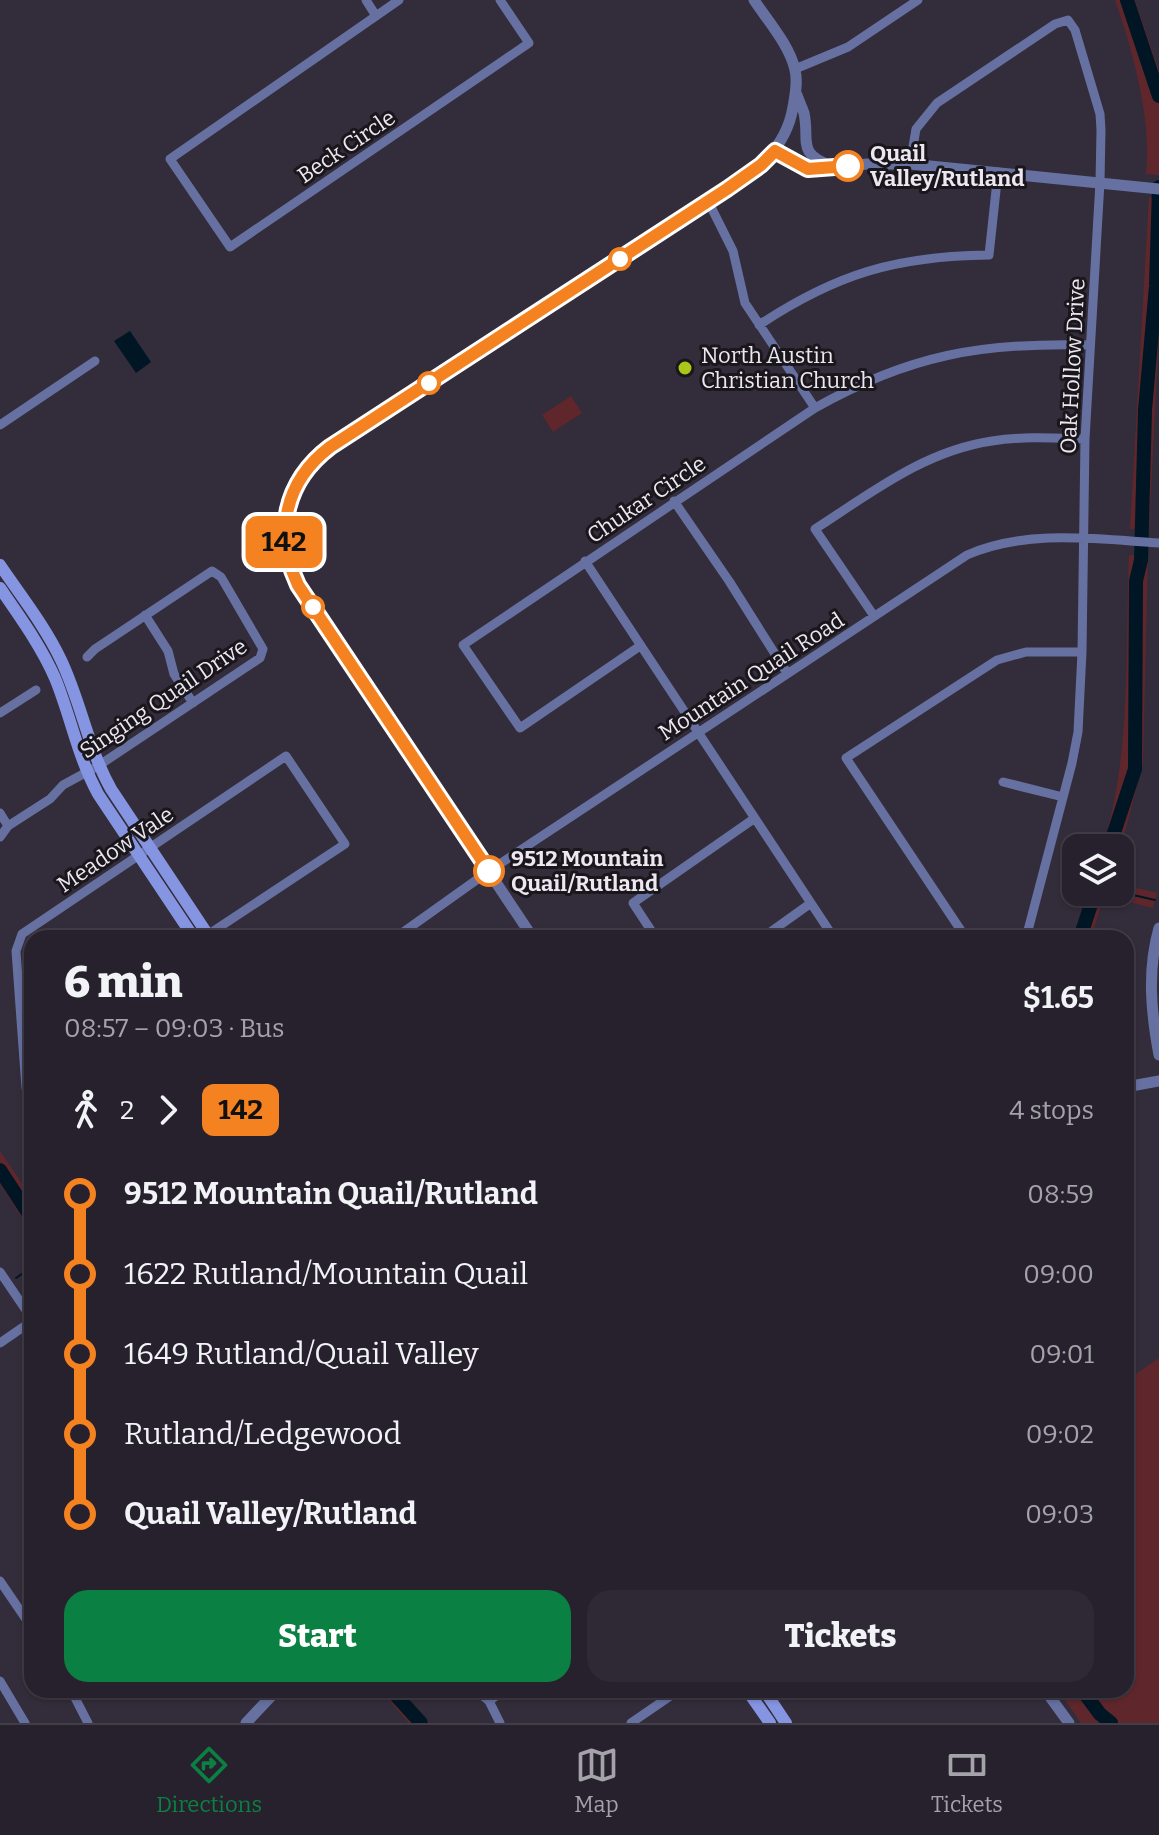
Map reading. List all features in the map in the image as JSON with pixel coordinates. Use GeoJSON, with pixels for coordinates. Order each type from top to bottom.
{"type":"FeatureCollection","features":[{"type":"Feature","properties":{"kind":"main road"},"geometry":{"type":"LineString","coordinates":[[0,565],[34,626],[92,769],[189,930]]}},
{"type":"Feature","properties":{"kind":"main road"},"geometry":{"type":"LineString","coordinates":[[0,588],[34,626]]}},
{"type":"Feature","properties":{"kind":"main road"},"geometry":{"type":"LineString","coordinates":[[144,851],[202,930]]}},
{"type":"Feature","properties":{"kind":"main road"},"geometry":{"type":"LineString","coordinates":[[753,1698],[770,1723]]}},
{"type":"Feature","properties":{"kind":"main road"},"geometry":{"type":"LineString","coordinates":[[769,1698],[786,1723]]}},
{"type":"Feature","properties":{"kind":"street"},"geometry":{"type":"LineString","coordinates":[[366,0],[376,16],[399,0]]}},
{"type":"Feature","properties":{"kind":"street","name":"Beck Circle"},"geometry":{"type":"LineString","coordinates":[[376,16],[170,159],[230,247],[529,43],[500,0]]}},
{"type":"Feature","properties":{"kind":"street"},"geometry":{"type":"LineString","coordinates":[[528,930],[298,585],[284,542],[285,518],[290,498],[309,466],[330,447],[708,201],[761,165],[775,151],[788,127],[796,92],[795,69],[754,0]]}},
{"type":"Feature","properties":{"kind":"street"},"geometry":{"type":"LineString","coordinates":[[795,69],[848,47],[913,1]]}},
{"type":"Feature","properties":{"kind":"street","name":"Oak Hollow Drive"},"geometry":{"type":"LineString","coordinates":[[910,164],[916,129],[937,103],[1055,24],[1068,20],[1075,30],[1100,114],[1100,182],[1085,439],[1082,652],[1076,746],[1028,930]]}},
{"type":"Feature","properties":{"kind":"street"},"geometry":{"type":"LineString","coordinates":[[796,92],[804,115],[808,152],[813,158],[835,168]]}},
{"type":"Feature","properties":{"kind":"street"},"geometry":{"type":"LineString","coordinates":[[775,151],[808,169],[910,164],[1154,188]]}},
{"type":"Feature","properties":{"kind":"street"},"geometry":{"type":"LineString","coordinates":[[759,325],[817,289],[860,272],[911,260],[989,255],[998,172]]}},
{"type":"Feature","properties":{"kind":"street"},"geometry":{"type":"LineString","coordinates":[[708,201],[733,251],[745,303],[815,408]]}},
{"type":"Feature","properties":{"kind":"street","name":"Chukar Circle"},"geometry":{"type":"LineString","coordinates":[[640,646],[520,728],[463,645],[815,408],[879,376],[939,356],[1003,345],[1090,345]]}},
{"type":"Feature","properties":{"kind":"street"},"geometry":{"type":"LineString","coordinates":[[0,425],[95,361]]}},
{"type":"Feature","properties":{"kind":"street"},"geometry":{"type":"LineString","coordinates":[[874,616],[815,529],[899,475],[946,452],[1003,439],[1085,439]]}},
{"type":"Feature","properties":{"kind":"street"},"geometry":{"type":"LineString","coordinates":[[674,501],[787,673]]}},
{"type":"Feature","properties":{"kind":"street","name":"Mountain Quail Road"},"geometry":{"type":"LineString","coordinates":[[406,930],[489,871],[787,673],[953,563],[980,549],[1023,540],[1158,543]]}},
{"type":"Feature","properties":{"kind":"street"},"geometry":{"type":"LineString","coordinates":[[585,561],[829,930]]}},
{"type":"Feature","properties":{"kind":"street","name":"Singing Quail Drive"},"geometry":{"type":"LineString","coordinates":[[0,837],[8,826],[50,799],[63,785],[193,703],[260,658],[263,651],[261,642],[221,577],[214,572],[206,574],[87,657]]}},
{"type":"Feature","properties":{"kind":"street"},"geometry":{"type":"LineString","coordinates":[[145,615],[165,647],[174,674],[193,703]]}},
{"type":"Feature","properties":{"kind":"street"},"geometry":{"type":"LineString","coordinates":[[961,930],[846,758],[997,660],[1026,652],[1082,652]]}},
{"type":"Feature","properties":{"kind":"street"},"geometry":{"type":"LineString","coordinates":[[0,713],[36,690]]}},
{"type":"Feature","properties":{"kind":"street","name":"Meadow Vale"},"geometry":{"type":"LineString","coordinates":[[26,930],[286,756],[345,844],[217,930]]}},
{"type":"Feature","properties":{"kind":"street"},"geometry":{"type":"LineString","coordinates":[[1003,782],[1063,797]]}},
{"type":"Feature","properties":{"kind":"street"},"geometry":{"type":"LineString","coordinates":[[0,813],[8,826]]}},
{"type":"Feature","properties":{"kind":"street"},"geometry":{"type":"LineString","coordinates":[[651,930],[633,903],[755,818]]}},
{"type":"Feature","properties":{"kind":"street"},"geometry":{"type":"LineString","coordinates":[[773,930],[811,903]]}},
{"type":"Feature","properties":{"kind":"street"},"geometry":{"type":"LineString","coordinates":[[1159,928],[1152,1008],[1159,1055]]}},
{"type":"Feature","properties":{"kind":"street","name":"Meadow Vale"},"geometry":{"type":"LineString","coordinates":[[24,932],[16,951],[24,1008]]}},
{"type":"Feature","properties":{"kind":"street"},"geometry":{"type":"LineString","coordinates":[[1134,1086],[1159,1081]]}},
{"type":"Feature","properties":{"kind":"street"},"geometry":{"type":"LineString","coordinates":[[0,1272],[24,1308]]}},
{"type":"Feature","properties":{"kind":"street"},"geometry":{"type":"LineString","coordinates":[[0,1343],[24,1326]]}},
{"type":"Feature","properties":{"kind":"street"},"geometry":{"type":"LineString","coordinates":[[0,1583],[24,1617]]}},
{"type":"Feature","properties":{"kind":"street"},"geometry":{"type":"LineString","coordinates":[[0,1681],[25,1723]]}},
{"type":"Feature","properties":{"kind":"street"},"geometry":{"type":"LineString","coordinates":[[75,1698],[88,1723]]}},
{"type":"Feature","properties":{"kind":"street"},"geometry":{"type":"LineString","coordinates":[[246,1723],[269,1698]]}},
{"type":"Feature","properties":{"kind":"street"},"geometry":{"type":"LineString","coordinates":[[485,1698],[500,1723]]}},
{"type":"Feature","properties":{"kind":"street"},"geometry":{"type":"LineString","coordinates":[[489,1701],[493,1698]]}},
{"type":"Feature","properties":{"kind":"street"},"geometry":{"type":"LineString","coordinates":[[631,1723],[667,1698]]}},
{"type":"Feature","properties":{"kind":"street"},"geometry":{"type":"LineString","coordinates":[[1051,1698],[1069,1723]]}},
{"type":"Feature","properties":{"kind":"shaded area"},"geometry":{"type":"Polygon","coordinates":[[[1115,0],[1135,0],[1159,71],[1159,175],[1146,174],[1144,108],[1115,0]]]}},
{"type":"Feature","properties":{"kind":"shaded area"},"geometry":{"type":"Polygon","coordinates":[[[1149,197],[1159,198],[1159,331],[1149,530],[1130,529],[1149,197]]]}},
{"type":"Feature","properties":{"kind":"shaded area"},"geometry":{"type":"Polygon","coordinates":[[[571,396],[582,413],[553,432],[542,415],[571,396]]]}},
{"type":"Feature","properties":{"kind":"shaded area"},"geometry":{"type":"Polygon","coordinates":[[[1129,555],[1148,556],[1143,763],[1124,834],[1106,834],[1123,740],[1129,555]]]}},
{"type":"Feature","properties":{"kind":"shaded area"},"geometry":{"type":"Polygon","coordinates":[[[1134,887],[1157,893],[1153,908],[1134,903],[1134,887]]]}},
{"type":"Feature","properties":{"kind":"shaded area"},"geometry":{"type":"Polygon","coordinates":[[[1083,906],[1101,906],[1093,930],[1076,930],[1083,906]]]}},
{"type":"Feature","properties":{"kind":"shaded area"},"geometry":{"type":"Polygon","coordinates":[[[0,1151],[24,1186],[24,1222],[0,1184],[0,1151]]]}},
{"type":"Feature","properties":{"kind":"shaded area"},"geometry":{"type":"Polygon","coordinates":[[[1159,1358],[1159,1723],[1081,1723],[1064,1698],[1134,1698],[1134,1375],[1159,1358]]]}},
{"type":"Feature","properties":{"kind":"shaded area"},"geometry":{"type":"Polygon","coordinates":[[[387,1698],[407,1698],[430,1723],[409,1723],[387,1698]]]}},
{"type":"Feature","properties":{"kind":"water"},"geometry":{"type":"Polygon","coordinates":[[[130,331],[151,362],[136,373],[114,341],[130,331]]]}},
{"type":"Feature","properties":{"kind":"waterway"},"geometry":{"type":"LineString","coordinates":[[1127,0],[1159,96]]}},
{"type":"Feature","properties":{"kind":"waterway"},"geometry":{"type":"LineString","coordinates":[[1114,834],[1135,769],[1136,581],[1141,560],[1145,410],[1156,286],[1159,187]]}},
{"type":"Feature","properties":{"kind":"waterway"},"geometry":{"type":"LineString","coordinates":[[1134,895],[1155,900]]}},
{"type":"Feature","properties":{"kind":"waterway"},"geometry":{"type":"LineString","coordinates":[[1083,930],[1090,906]]}},
{"type":"Feature","properties":{"kind":"waterway"},"geometry":{"type":"LineString","coordinates":[[0,1170],[24,1207]]}},
{"type":"Feature","properties":{"kind":"waterway"},"geometry":{"type":"LineString","coordinates":[[16,1278],[24,1272]]}},
{"type":"Feature","properties":{"kind":"waterway"},"geometry":{"type":"LineString","coordinates":[[398,1698],[421,1723]]}},
{"type":"Feature","properties":{"kind":"waterway"},"geometry":{"type":"LineString","coordinates":[[1088,1698],[1111,1723]]}},
{"type":"Feature","properties":{"kind":"bus line","name":"142"},"geometry":{"type":"LineString","coordinates":[[489,871],[298,585],[284,542],[285,518],[295,487],[309,466],[330,447],[727,189],[775,151],[808,169],[848,166]]}},
{"type":"Feature","properties":{"kind":"place","name":"Quail Valley/Rutland"},"geometry":{"type":"Point","coordinates":[848,166]}},
{"type":"Feature","properties":{"kind":"place","name":"North Austin Christian Church"},"geometry":{"type":"Point","coordinates":[685,368]}},
{"type":"Feature","properties":{"kind":"place","name":"9512 Mountain Quail/Rutland"},"geometry":{"type":"Point","coordinates":[489,871]}}]}
